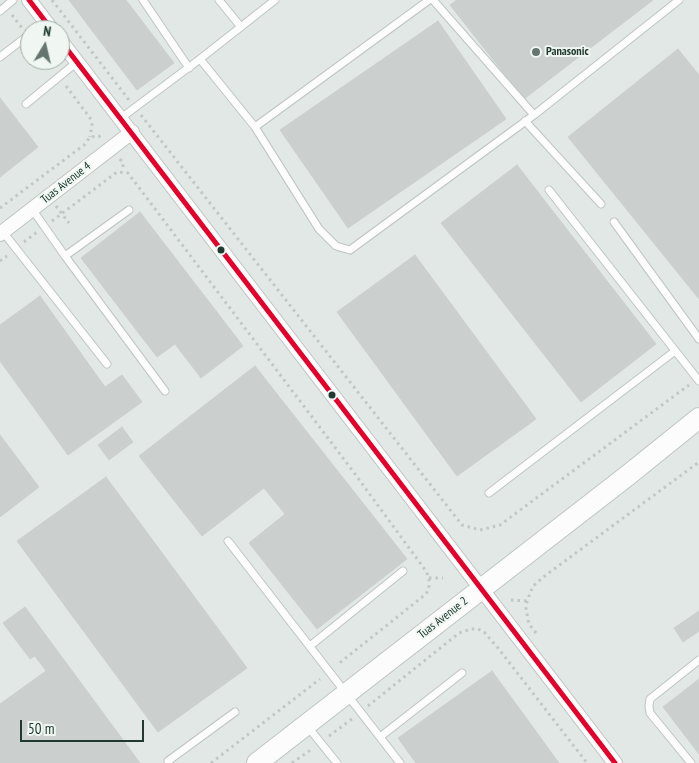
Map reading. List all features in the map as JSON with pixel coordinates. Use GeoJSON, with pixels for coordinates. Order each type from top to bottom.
{"type":"FeatureCollection","features":[{"type":"Feature","properties":{"kind":"street"},"geometry":{"type":"LineString","coordinates":[[29,0],[40,20]]}},
{"type":"Feature","properties":{"kind":"street"},"geometry":{"type":"LineString","coordinates":[[70,53],[615,763]]}},
{"type":"Feature","properties":{"kind":"street","name":"Tuas Avenue 4"},"geometry":{"type":"LineString","coordinates":[[1,233],[132,132]]}},
{"type":"Feature","properties":{"kind":"street","name":"Tuas Avenue 2"},"geometry":{"type":"LineString","coordinates":[[257,763],[699,418]]}},
{"type":"Feature","properties":{"kind":"lane"},"geometry":{"type":"LineString","coordinates":[[3,8],[13,0]]}},
{"type":"Feature","properties":{"kind":"lane"},"geometry":{"type":"LineString","coordinates":[[142,0],[189,68]]}},
{"type":"Feature","properties":{"kind":"lane"},"geometry":{"type":"LineString","coordinates":[[219,0],[241,27]]}},
{"type":"Feature","properties":{"kind":"lane"},"geometry":{"type":"LineString","coordinates":[[121,118],[189,68],[275,0]]}},
{"type":"Feature","properties":{"kind":"lane"},"geometry":{"type":"LineString","coordinates":[[255,127],[429,0]]}},
{"type":"Feature","properties":{"kind":"lane"},"geometry":{"type":"LineString","coordinates":[[434,0],[534,115]]}},
{"type":"Feature","properties":{"kind":"lane"},"geometry":{"type":"LineString","coordinates":[[200,59],[255,127],[319,229],[336,246],[350,250],[534,115],[680,0]]}},
{"type":"Feature","properties":{"kind":"lane"},"geometry":{"type":"LineString","coordinates":[[0,57],[20,41]]}},
{"type":"Feature","properties":{"kind":"lane"},"geometry":{"type":"LineString","coordinates":[[26,104],[77,62]]}},
{"type":"Feature","properties":{"kind":"lane"},"geometry":{"type":"LineString","coordinates":[[525,121],[601,204]]}},
{"type":"Feature","properties":{"kind":"lane"},"geometry":{"type":"LineString","coordinates":[[549,190],[698,380]]}},
{"type":"Feature","properties":{"kind":"lane"},"geometry":{"type":"LineString","coordinates":[[32,209],[165,391]]}},
{"type":"Feature","properties":{"kind":"lane"},"geometry":{"type":"LineString","coordinates":[[65,256],[129,210]]}},
{"type":"Feature","properties":{"kind":"lane"},"geometry":{"type":"LineString","coordinates":[[614,222],[699,339]]}},
{"type":"Feature","properties":{"kind":"lane"},"geometry":{"type":"LineString","coordinates":[[1,233],[16,249],[106,364]]}},
{"type":"Feature","properties":{"kind":"lane"},"geometry":{"type":"LineString","coordinates":[[489,493],[675,351]]}},
{"type":"Feature","properties":{"kind":"lane"},"geometry":{"type":"LineString","coordinates":[[228,542],[400,763]]}},
{"type":"Feature","properties":{"kind":"lane"},"geometry":{"type":"LineString","coordinates":[[310,646],[403,571]]}},
{"type":"Feature","properties":{"kind":"lane"},"geometry":{"type":"LineString","coordinates":[[691,763],[650,713],[649,706],[650,699],[699,660]]}},
{"type":"Feature","properties":{"kind":"lane"},"geometry":{"type":"LineString","coordinates":[[380,737],[462,673]]}},
{"type":"Feature","properties":{"kind":"lane"},"geometry":{"type":"LineString","coordinates":[[169,763],[168,761],[235,712]]}},
{"type":"Feature","properties":{"kind":"lane"},"geometry":{"type":"LineString","coordinates":[[306,724],[338,763]]}},
{"type":"Feature","properties":{"kind":"path"},"geometry":{"type":"LineString","coordinates":[[52,0],[462,525],[480,530],[500,525],[698,380]]}},
{"type":"Feature","properties":{"kind":"path"},"geometry":{"type":"LineString","coordinates":[[3,8],[20,25]]}},
{"type":"Feature","properties":{"kind":"path"},"geometry":{"type":"LineString","coordinates":[[54,70],[90,118],[92,125],[90,137]]}},
{"type":"Feature","properties":{"kind":"path"},"geometry":{"type":"LineString","coordinates":[[0,261],[117,172],[128,172],[355,474]]}},
{"type":"Feature","properties":{"kind":"path"},"geometry":{"type":"LineString","coordinates":[[540,639],[529,624],[526,609],[533,586],[699,462]]}},
{"type":"Feature","properties":{"kind":"path"},"geometry":{"type":"LineString","coordinates":[[429,578],[443,578]]}},
{"type":"Feature","properties":{"kind":"path"},"geometry":{"type":"LineString","coordinates":[[510,600],[527,601]]}},
{"type":"Feature","properties":{"kind":"path"},"geometry":{"type":"LineString","coordinates":[[478,629],[480,625]]}},
{"type":"Feature","properties":{"kind":"building"},"geometry":{"type":"Polygon","coordinates":[[[69,0],[126,0],[174,63],[137,90],[69,0]]]}},
{"type":"Feature","properties":{"kind":"building","name":"Panasonic"},"geometry":{"type":"Polygon","coordinates":[[[457,0],[653,0],[524,99],[450,5],[457,0]]]}},
{"type":"Feature","properties":{"kind":"building"},"geometry":{"type":"Polygon","coordinates":[[[438,21],[506,119],[348,228],[280,130],[438,21]]]}},
{"type":"Feature","properties":{"kind":"building"},"geometry":{"type":"Polygon","coordinates":[[[678,49],[699,75],[699,299],[568,137],[678,49]]]}},
{"type":"Feature","properties":{"kind":"building"},"geometry":{"type":"Polygon","coordinates":[[[0,98],[38,147],[0,177],[0,98]]]}},
{"type":"Feature","properties":{"kind":"building"},"geometry":{"type":"Polygon","coordinates":[[[517,165],[656,344],[581,402],[441,223],[517,165]]]}},
{"type":"Feature","properties":{"kind":"building"},"geometry":{"type":"Polygon","coordinates":[[[140,212],[243,346],[201,378],[175,344],[157,357],[81,258],[140,212]]]}},
{"type":"Feature","properties":{"kind":"building"},"geometry":{"type":"Polygon","coordinates":[[[415,255],[536,419],[457,476],[337,312],[415,255]]]}},
{"type":"Feature","properties":{"kind":"building"},"geometry":{"type":"Polygon","coordinates":[[[40,296],[105,387],[122,375],[142,402],[68,455],[0,361],[0,325],[40,296]]]}},
{"type":"Feature","properties":{"kind":"building"},"geometry":{"type":"Polygon","coordinates":[[[255,366],[407,559],[317,629],[249,543],[285,514],[264,488],[202,536],[139,456],[255,366]]]}},
{"type":"Feature","properties":{"kind":"building"},"geometry":{"type":"Polygon","coordinates":[[[122,427],[133,442],[109,460],[98,445],[122,427]]]}},
{"type":"Feature","properties":{"kind":"building"},"geometry":{"type":"Polygon","coordinates":[[[0,435],[39,487],[0,517],[0,435]]]}},
{"type":"Feature","properties":{"kind":"building"},"geometry":{"type":"Polygon","coordinates":[[[106,477],[247,668],[158,732],[17,541],[106,477]]]}},
{"type":"Feature","properties":{"kind":"building"},"geometry":{"type":"Polygon","coordinates":[[[25,607],[140,763],[0,763],[0,704],[46,671],[35,656],[30,659],[3,623],[25,607]]]}},
{"type":"Feature","properties":{"kind":"building"},"geometry":{"type":"Polygon","coordinates":[[[699,611],[699,631],[683,642],[674,628],[699,611]]]}},
{"type":"Feature","properties":{"kind":"building"},"geometry":{"type":"Polygon","coordinates":[[[492,671],[559,763],[416,763],[398,738],[492,671]]]}},
{"type":"Feature","properties":{"kind":"building"},"geometry":{"type":"Polygon","coordinates":[[[699,679],[699,754],[663,707],[699,679]]]}},
{"type":"Feature","properties":{"kind":"transit line"},"geometry":{"type":"LineString","coordinates":[[29,0],[44,20]]}},
{"type":"Feature","properties":{"kind":"transit line"},"geometry":{"type":"LineString","coordinates":[[70,53],[615,763]]}},
{"type":"Feature","properties":{"kind":"place","name":"Panasonic"},"geometry":{"type":"Point","coordinates":[536,52]}}]}
